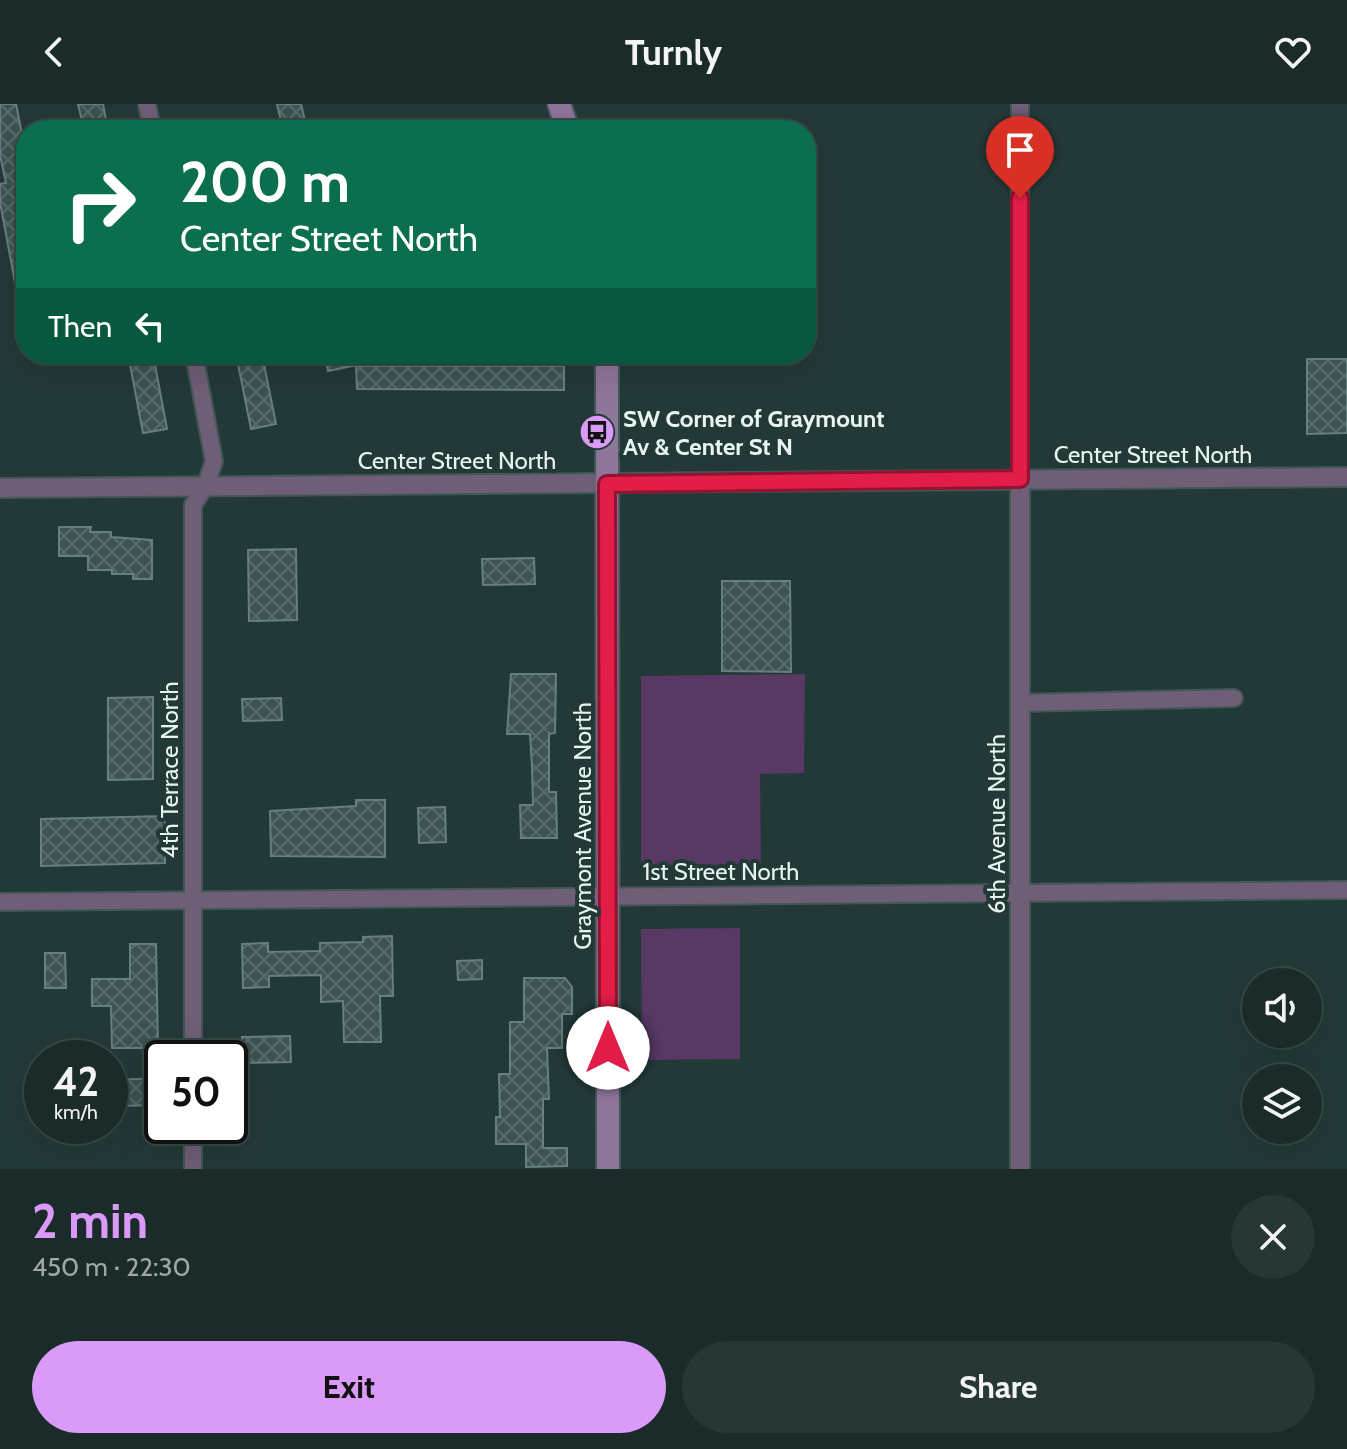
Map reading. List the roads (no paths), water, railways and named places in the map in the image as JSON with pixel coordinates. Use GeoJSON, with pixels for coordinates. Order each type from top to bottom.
{"type":"FeatureCollection","features":[{"type":"Feature","properties":{"kind":"main road","name":"Graymont Avenue North"},"geometry":{"type":"LineString","coordinates":[[607,364],[608,1169]]}},
{"type":"Feature","properties":{"kind":"street"},"geometry":{"type":"LineString","coordinates":[[1020,104],[1020,479]]}},
{"type":"Feature","properties":{"kind":"street","name":"4th Terrace North"},"geometry":{"type":"LineString","coordinates":[[193,1040],[193,505],[206,485],[214,461],[196,364]]}},
{"type":"Feature","properties":{"kind":"street","name":"Center Street North"},"geometry":{"type":"LineString","coordinates":[[0,488],[1347,477]]}},
{"type":"Feature","properties":{"kind":"street","name":"6th Avenue North"},"geometry":{"type":"LineString","coordinates":[[1020,479],[1020,1169]]}},
{"type":"Feature","properties":{"kind":"street"},"geometry":{"type":"LineString","coordinates":[[1020,703],[1234,698]]}},
{"type":"Feature","properties":{"kind":"street","name":"1st Street North"},"geometry":{"type":"LineString","coordinates":[[0,902],[1347,890]]}},
{"type":"Feature","properties":{"kind":"street"},"geometry":{"type":"LineString","coordinates":[[193,1144],[193,1169]]}},
{"type":"Feature","properties":{"kind":"place","name":"SW Corner of Graymount Av & Center St N"},"geometry":{"type":"Point","coordinates":[597,432]}}]}
